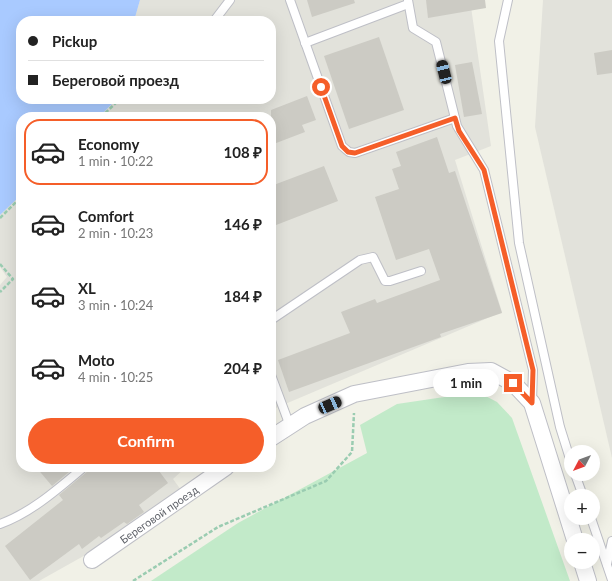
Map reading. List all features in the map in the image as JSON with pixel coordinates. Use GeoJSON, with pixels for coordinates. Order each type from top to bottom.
{"type":"FeatureCollection","features":[{"type":"Feature","properties":{"kind":"street"},"geometry":{"type":"LineString","coordinates":[[276,435],[305,416],[354,394],[468,372],[491,371],[513,383],[532,403],[573,533]]}},
{"type":"Feature","properties":{"kind":"street","name":"Береговой проезд"},"geometry":{"type":"LineString","coordinates":[[92,560],[219,472]]}},
{"type":"Feature","properties":{"kind":"street"},"geometry":{"type":"LineString","coordinates":[[584,569],[588,581]]}},
{"type":"Feature","properties":{"kind":"lane"},"geometry":{"type":"LineString","coordinates":[[218,16],[230,0]]}},
{"type":"Feature","properties":{"kind":"lane"},"geometry":{"type":"LineString","coordinates":[[290,0],[342,146],[348,152],[355,153],[455,118]]}},
{"type":"Feature","properties":{"kind":"lane"},"geometry":{"type":"LineString","coordinates":[[508,0],[499,41],[519,243],[560,427],[566,445]]}},
{"type":"Feature","properties":{"kind":"lane"},"geometry":{"type":"LineString","coordinates":[[305,43],[408,2],[413,28],[436,42],[459,131],[484,170],[533,370],[532,403]]}},
{"type":"Feature","properties":{"kind":"lane"},"geometry":{"type":"LineString","coordinates":[[276,317],[360,260],[369,256],[376,260],[385,281],[390,281],[421,271]]}},
{"type":"Feature","properties":{"kind":"lane"},"geometry":{"type":"LineString","coordinates":[[276,388],[290,426]]}},
{"type":"Feature","properties":{"kind":"lane"},"geometry":{"type":"LineString","coordinates":[[0,524],[12,520],[46,497],[78,472]]}},
{"type":"Feature","properties":{"kind":"lane"},"geometry":{"type":"LineString","coordinates":[[593,525],[612,580]]}},
{"type":"Feature","properties":{"kind":"lane"},"geometry":{"type":"LineString","coordinates":[[607,565],[612,541]]}},
{"type":"Feature","properties":{"kind":"path"},"geometry":{"type":"LineString","coordinates":[[107,112],[115,104]]}},
{"type":"Feature","properties":{"kind":"path"},"geometry":{"type":"LineString","coordinates":[[0,218],[16,202]]}},
{"type":"Feature","properties":{"kind":"path"},"geometry":{"type":"LineString","coordinates":[[0,264],[13,279],[0,292]]}},
{"type":"Feature","properties":{"kind":"path"},"geometry":{"type":"LineString","coordinates":[[133,581],[218,527],[326,481],[352,452],[354,394]]}},
{"type":"Feature","properties":{"kind":"shaded area"},"geometry":{"type":"Polygon","coordinates":[[[140,0],[470,0],[491,146],[455,160],[502,312],[276,408],[276,112],[104,112],[112,104],[276,104],[276,16],[135,16],[140,0]]]}},
{"type":"Feature","properties":{"kind":"shaded area"},"geometry":{"type":"Polygon","coordinates":[[[543,0],[612,0],[612,458],[535,127],[543,0]]]}},
{"type":"Feature","properties":{"kind":"shaded area"},"geometry":{"type":"Polygon","coordinates":[[[16,200],[16,472],[181,472],[173,479],[181,490],[130,530],[39,581],[0,581],[0,285],[7,277],[0,267],[0,215],[16,200]]]}},
{"type":"Feature","properties":{"kind":"green space"},"geometry":{"type":"Polygon","coordinates":[[[478,392],[497,402],[512,418],[564,564],[564,569],[566,569],[570,581],[151,581],[238,523],[367,453],[360,425],[397,404],[478,392]]]}},
{"type":"Feature","properties":{"kind":"water"},"geometry":{"type":"Polygon","coordinates":[[[0,0],[140,0],[135,16],[16,16],[16,104],[112,104],[104,112],[16,112],[16,200],[0,215],[0,0]]]}},
{"type":"Feature","properties":{"kind":"building"},"geometry":{"type":"Polygon","coordinates":[[[307,0],[354,0],[355,3],[312,17],[307,0]]]}},
{"type":"Feature","properties":{"kind":"building"},"geometry":{"type":"Polygon","coordinates":[[[426,0],[485,0],[486,8],[428,18],[426,0]]]}},
{"type":"Feature","properties":{"kind":"building"},"geometry":{"type":"Polygon","coordinates":[[[379,37],[404,110],[349,129],[324,56],[379,37]]]}},
{"type":"Feature","properties":{"kind":"building"},"geometry":{"type":"Polygon","coordinates":[[[612,50],[612,73],[597,75],[594,53],[612,50]]]}},
{"type":"Feature","properties":{"kind":"building"},"geometry":{"type":"Polygon","coordinates":[[[472,62],[482,114],[464,117],[455,65],[472,62]]]}},
{"type":"Feature","properties":{"kind":"building"},"geometry":{"type":"Polygon","coordinates":[[[307,96],[316,120],[302,125],[305,132],[276,143],[276,112],[271,112],[271,110],[307,96]]]}},
{"type":"Feature","properties":{"kind":"building"},"geometry":{"type":"Polygon","coordinates":[[[437,137],[449,173],[455,171],[502,313],[440,334],[441,337],[289,392],[278,360],[350,333],[341,312],[375,299],[377,303],[440,280],[429,249],[396,260],[375,197],[399,189],[392,169],[401,166],[396,152],[437,137]]]}},
{"type":"Feature","properties":{"kind":"building"},"geometry":{"type":"Polygon","coordinates":[[[324,166],[338,201],[276,225],[276,184],[324,166]]]}},
{"type":"Feature","properties":{"kind":"building"},"geometry":{"type":"Polygon","coordinates":[[[40,472],[69,472],[52,486],[40,472]]]}},
{"type":"Feature","properties":{"kind":"building"},"geometry":{"type":"Polygon","coordinates":[[[87,472],[160,472],[168,483],[139,505],[144,512],[127,524],[124,522],[101,538],[99,536],[82,549],[79,544],[30,580],[5,546],[63,500],[59,495],[87,472]]]}},
{"type":"Feature","properties":{"kind":"route"},"geometry":{"type":"LineString","coordinates":[[321,87],[342,146],[348,152],[355,153],[455,118],[459,131],[484,170],[533,370],[532,403],[513,383]]}}]}
